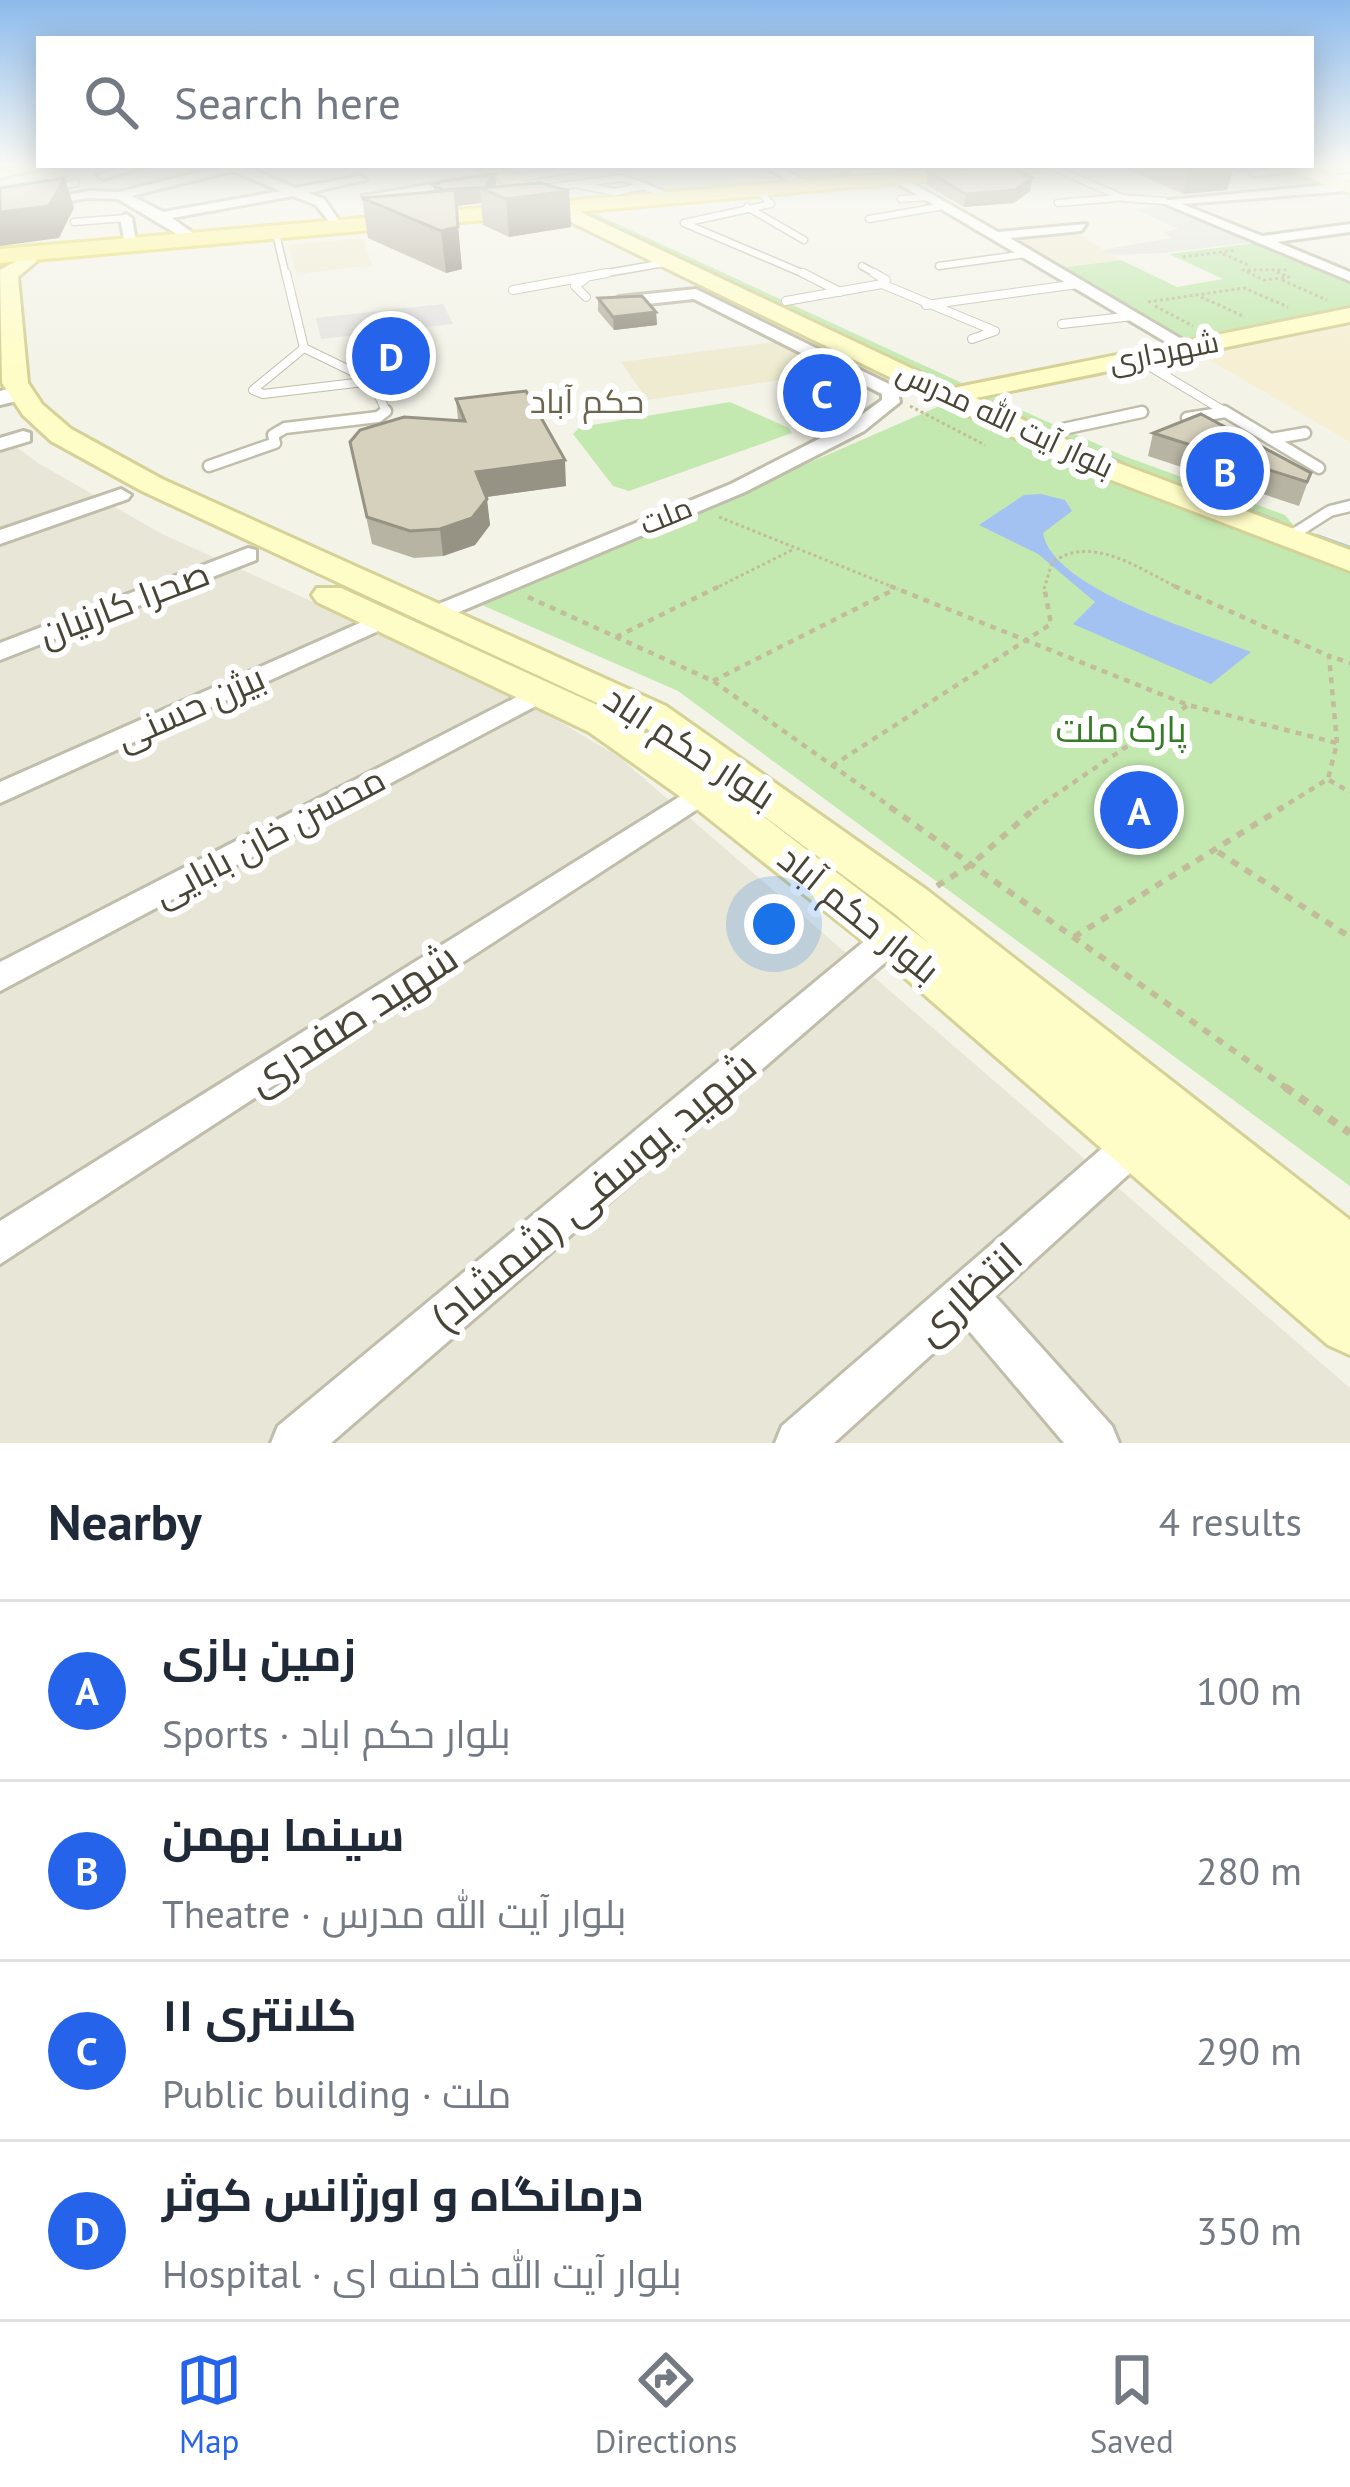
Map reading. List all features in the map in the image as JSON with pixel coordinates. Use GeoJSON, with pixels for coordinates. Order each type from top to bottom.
{"type":"FeatureCollection","features":[{"type":"Feature","properties":{"kind":"main road"},"geometry":{"type":"LineString","coordinates":[[7,260],[245,233]]}},
{"type":"Feature","properties":{"kind":"main road"},"geometry":{"type":"LineString","coordinates":[[7,260],[319,233]]}},
{"type":"Feature","properties":{"kind":"main road","name":"بلوار آیت الله مدرس"},"geometry":{"type":"LineString","coordinates":[[619,233],[670,262],[1103,466],[1299,530],[1350,538]]}},
{"type":"Feature","properties":{"kind":"main road","name":"بلوار آیت الله مدرس"},"geometry":{"type":"LineString","coordinates":[[636,233],[1063,429],[1299,530],[1350,561]]}},
{"type":"Feature","properties":{"kind":"main road"},"geometry":{"type":"LineString","coordinates":[[7,260],[15,383],[9,417]]}},
{"type":"Feature","properties":{"kind":"main road","name":"شهرداری"},"geometry":{"type":"LineString","coordinates":[[950,396],[1134,357],[1190,336],[1350,315]]}},
{"type":"Feature","properties":{"kind":"main road","name":"بلوار حکم آباد"},"geometry":{"type":"LineString","coordinates":[[9,417],[121,495],[603,723],[703,792],[891,938],[1350,1323]]}},
{"type":"Feature","properties":{"kind":"main road","name":"بلوار حکم اباد"},"geometry":{"type":"LineString","coordinates":[[9,417],[61,436],[432,615],[632,703],[725,764],[911,902],[1350,1258]]}},
{"type":"Feature","properties":{"kind":"street"},"geometry":{"type":"LineString","coordinates":[[128,233],[129,244]]}},
{"type":"Feature","properties":{"kind":"street"},"geometry":{"type":"LineString","coordinates":[[185,233],[192,238]]}},
{"type":"Feature","properties":{"kind":"street"},"geometry":{"type":"LineString","coordinates":[[990,233],[1132,316],[1190,336]]}},
{"type":"Feature","properties":{"kind":"street"},"geometry":{"type":"LineString","coordinates":[[995,236],[1020,233]]}},
{"type":"Feature","properties":{"kind":"street"},"geometry":{"type":"LineString","coordinates":[[1234,233],[1350,278]]}},
{"type":"Feature","properties":{"kind":"street"},"geometry":{"type":"LineString","coordinates":[[1257,244],[1319,233]]}},
{"type":"Feature","properties":{"kind":"street"},"geometry":{"type":"LineString","coordinates":[[1307,261],[1350,254]]}},
{"type":"Feature","properties":{"kind":"street"},"geometry":{"type":"LineString","coordinates":[[619,302],[696,294],[902,402]]}},
{"type":"Feature","properties":{"kind":"street","name":"ملت"},"geometry":{"type":"LineString","coordinates":[[432,615],[738,488],[902,402]]}},
{"type":"Feature","properties":{"kind":"street"},"geometry":{"type":"LineString","coordinates":[[0,537],[121,495]]}},
{"type":"Feature","properties":{"kind":"street","name":"صحرا کارنیان"},"geometry":{"type":"LineString","coordinates":[[0,652],[248,555]]}},
{"type":"Feature","properties":{"kind":"street","name":"بیژن حسنی"},"geometry":{"type":"LineString","coordinates":[[0,793],[380,621]]}},
{"type":"Feature","properties":{"kind":"street","name":"محسن خان بابایی"},"geometry":{"type":"LineString","coordinates":[[0,978],[538,694]]}},
{"type":"Feature","properties":{"kind":"street","name":"شهید صفدری"},"geometry":{"type":"LineString","coordinates":[[0,1244],[703,792]]}},
{"type":"Feature","properties":{"kind":"street","name":"شهید یوسفی (شمشاد)"},"geometry":{"type":"LineString","coordinates":[[295,1443],[891,938]]}},
{"type":"Feature","properties":{"kind":"street","name":"انتظاری"},"geometry":{"type":"LineString","coordinates":[[800,1443],[1136,1143]]}},
{"type":"Feature","properties":{"kind":"street"},"geometry":{"type":"LineString","coordinates":[[966,1294],[1095,1443]]}},
{"type":"Feature","properties":{"kind":"lane"},"geometry":{"type":"LineString","coordinates":[[703,233],[729,247],[805,272],[840,292]]}},
{"type":"Feature","properties":{"kind":"lane"},"geometry":{"type":"LineString","coordinates":[[798,233],[804,240]]}},
{"type":"Feature","properties":{"kind":"lane"},"geometry":{"type":"LineString","coordinates":[[277,238],[304,348]]}},
{"type":"Feature","properties":{"kind":"lane"},"geometry":{"type":"LineString","coordinates":[[939,266],[1026,254]]}},
{"type":"Feature","properties":{"kind":"lane"},"geometry":{"type":"LineString","coordinates":[[514,290],[670,262]]}},
{"type":"Feature","properties":{"kind":"lane"},"geometry":{"type":"LineString","coordinates":[[862,266],[886,280],[882,284]]}},
{"type":"Feature","properties":{"kind":"lane"},"geometry":{"type":"LineString","coordinates":[[586,297],[575,286],[589,277]]}},
{"type":"Feature","properties":{"kind":"lane"},"geometry":{"type":"LineString","coordinates":[[786,301],[882,284],[995,332],[972,339]]}},
{"type":"Feature","properties":{"kind":"lane"},"geometry":{"type":"LineString","coordinates":[[926,305],[1078,284]]}},
{"type":"Feature","properties":{"kind":"lane"},"geometry":{"type":"LineString","coordinates":[[1062,324],[1132,316]]}},
{"type":"Feature","properties":{"kind":"lane"},"geometry":{"type":"LineString","coordinates":[[304,348],[254,390],[263,394],[372,381]]}},
{"type":"Feature","properties":{"kind":"lane"},"geometry":{"type":"LineString","coordinates":[[208,466],[275,443],[273,435],[285,428],[378,417],[386,411],[372,381],[304,348]]}},
{"type":"Feature","properties":{"kind":"lane"},"geometry":{"type":"LineString","coordinates":[[1134,357],[1319,468]]}},
{"type":"Feature","properties":{"kind":"lane"},"geometry":{"type":"LineString","coordinates":[[1063,429],[1142,412]]}},
{"type":"Feature","properties":{"kind":"lane"},"geometry":{"type":"LineString","coordinates":[[1186,418],[1226,412]]}},
{"type":"Feature","properties":{"kind":"lane"},"geometry":{"type":"LineString","coordinates":[[1270,439],[1305,433]]}},
{"type":"Feature","properties":{"kind":"lane"},"geometry":{"type":"LineString","coordinates":[[1299,530],[1350,506]]}},
{"type":"Feature","properties":{"kind":"path"},"geometry":{"type":"LineString","coordinates":[[1183,256],[1257,244]]}},
{"type":"Feature","properties":{"kind":"path"},"geometry":{"type":"LineString","coordinates":[[1218,252],[1256,268]]}},
{"type":"Feature","properties":{"kind":"path"},"geometry":{"type":"LineString","coordinates":[[1267,267],[1288,277],[1264,280],[1243,270],[1256,268],[1267,267]]}},
{"type":"Feature","properties":{"kind":"path"},"geometry":{"type":"LineString","coordinates":[[1277,278],[1330,302],[1311,305]]}},
{"type":"Feature","properties":{"kind":"path"},"geometry":{"type":"LineString","coordinates":[[1148,302],[1244,288],[1291,309]]}},
{"type":"Feature","properties":{"kind":"path"},"geometry":{"type":"LineString","coordinates":[[1197,295],[1245,317]]}},
{"type":"Feature","properties":{"kind":"path"},"geometry":{"type":"LineString","coordinates":[[1136,296],[1190,336]]}},
{"type":"Feature","properties":{"kind":"path"},"geometry":{"type":"LineString","coordinates":[[902,402],[985,445]]}},
{"type":"Feature","properties":{"kind":"path"},"geometry":{"type":"LineString","coordinates":[[691,506],[1188,705],[1337,742]]}},
{"type":"Feature","properties":{"kind":"path"},"geometry":{"type":"LineString","coordinates":[[616,637],[796,548]]}},
{"type":"Feature","properties":{"kind":"path"},"geometry":{"type":"LineString","coordinates":[[832,766],[1051,624],[1040,590],[1048,567],[1076,549],[1091,548],[1350,663]]}},
{"type":"Feature","properties":{"kind":"path"},"geometry":{"type":"LineString","coordinates":[[501,584],[713,681],[1350,1133]]}},
{"type":"Feature","properties":{"kind":"path"},"geometry":{"type":"LineString","coordinates":[[713,681],[897,588]]}},
{"type":"Feature","properties":{"kind":"path"},"geometry":{"type":"LineString","coordinates":[[1074,937],[1328,779],[1337,742],[1329,656]]}},
{"type":"Feature","properties":{"kind":"path"},"geometry":{"type":"LineString","coordinates":[[928,892],[972,864],[1052,793],[1188,705]]}},
{"type":"Feature","properties":{"kind":"path"},"geometry":{"type":"LineString","coordinates":[[1328,779],[1350,792]]}},
{"type":"Feature","properties":{"kind":"path"},"geometry":{"type":"LineString","coordinates":[[1218,851],[1350,937]]}},
{"type":"Feature","properties":{"kind":"shaded area"},"geometry":{"type":"Polygon","coordinates":[[[1077,233],[1120,260],[1058,268],[1007,238],[1077,233]]]}},
{"type":"Feature","properties":{"kind":"shaded area"},"geometry":{"type":"Polygon","coordinates":[[[1165,233],[1233,233],[1253,242],[1165,253],[1114,255],[1102,250],[1171,238],[1165,233]]]}},
{"type":"Feature","properties":{"kind":"shaded area"},"geometry":{"type":"Polygon","coordinates":[[[363,238],[372,265],[297,274],[288,245],[363,238]]]}},
{"type":"Feature","properties":{"kind":"shaded area"},"geometry":{"type":"Polygon","coordinates":[[[443,304],[453,324],[321,339],[316,318],[443,304]]]}},
{"type":"Feature","properties":{"kind":"shaded area"},"geometry":{"type":"Polygon","coordinates":[[[1350,322],[1350,442],[1196,352],[1350,322]]]}},
{"type":"Feature","properties":{"kind":"shaded area"},"geometry":{"type":"Polygon","coordinates":[[[781,341],[840,371],[647,400],[621,362],[781,341]]]}},
{"type":"Feature","properties":{"kind":"shaded area"},"geometry":{"type":"Polygon","coordinates":[[[0,435],[38,463],[162,534],[500,686],[619,757],[1350,1388],[1350,1443],[0,1443],[0,435]]]}},
{"type":"Feature","properties":{"kind":"green space"},"geometry":{"type":"Polygon","coordinates":[[[623,233],[638,233],[962,383],[937,390],[623,233]]]}},
{"type":"Feature","properties":{"kind":"green space"},"geometry":{"type":"Polygon","coordinates":[[[1256,243],[1350,283],[1350,308],[1185,338],[1060,268],[1121,260],[1177,287],[1223,279],[1169,254],[1256,243]]]}},
{"type":"Feature","properties":{"kind":"green space"},"geometry":{"type":"Polygon","coordinates":[[[990,396],[1124,456],[1285,515],[1294,526],[1285,530],[965,404],[990,396]]]}},
{"type":"Feature","properties":{"kind":"green space"},"geometry":{"type":"Polygon","coordinates":[[[730,402],[792,433],[629,491],[613,486],[573,434],[580,427],[730,402]]]}},
{"type":"Feature","properties":{"kind":"green space","name":"پارک ملت"},"geometry":{"type":"Polygon","coordinates":[[[942,405],[1090,473],[1350,573],[1350,1186],[678,691],[482,605],[942,405]]]}},
{"type":"Feature","properties":{"kind":"water"},"geometry":{"type":"Polygon","coordinates":[[[1024,495],[1065,500],[1072,511],[1043,533],[1052,553],[1072,572],[1132,606],[1251,652],[1211,684],[1073,624],[1095,602],[1038,554],[979,525],[1024,495]]]}},
{"type":"Feature","properties":{"kind":"building"},"geometry":{"type":"Polygon","coordinates":[[[642,296],[656,312],[613,317],[598,298],[642,296]]]}},
{"type":"Feature","properties":{"kind":"building"},"geometry":{"type":"Polygon","coordinates":[[[822,365],[857,381],[823,392],[789,375],[822,365]]]}},
{"type":"Feature","properties":{"kind":"building"},"geometry":{"type":"Polygon","coordinates":[[[526,391],[565,460],[476,472],[487,499],[472,518],[440,529],[410,531],[367,517],[350,442],[360,430],[404,417],[465,421],[456,399],[526,391]]]}},
{"type":"Feature","properties":{"kind":"building"},"geometry":{"type":"Polygon","coordinates":[[[1201,414],[1311,473],[1307,482],[1153,433],[1201,414]]]}},
{"type":"Feature","properties":{"kind":"waterway"},"geometry":{"type":"LineString","coordinates":[[1088,450],[1124,465]]}},
{"type":"Feature","properties":{"kind":"waterway"},"geometry":{"type":"LineString","coordinates":[[1160,479],[1277,522]]}},
{"type":"Feature","properties":{"kind":"waterway"},"geometry":{"type":"LineString","coordinates":[[1317,537],[1350,549]]}},
{"type":"Feature","properties":{"kind":"place","name":"درمانگاه و اورژانس کوثر"},"geometry":{"type":"Point","coordinates":[391,356]}},
{"type":"Feature","properties":{"kind":"place","name":"کلانتری ۱۱"},"geometry":{"type":"Point","coordinates":[822,393]}},
{"type":"Feature","properties":{"kind":"place","name":"سینما بهمن"},"geometry":{"type":"Point","coordinates":[1225,471]}},
{"type":"Feature","properties":{"kind":"place","name":"زمین بازی"},"geometry":{"type":"Point","coordinates":[1139,810]}},
{"type":"Feature","properties":{"kind":"district","name":"حکم آباد"},"geometry":{"type":"Point","coordinates":[587,401]}}]}
